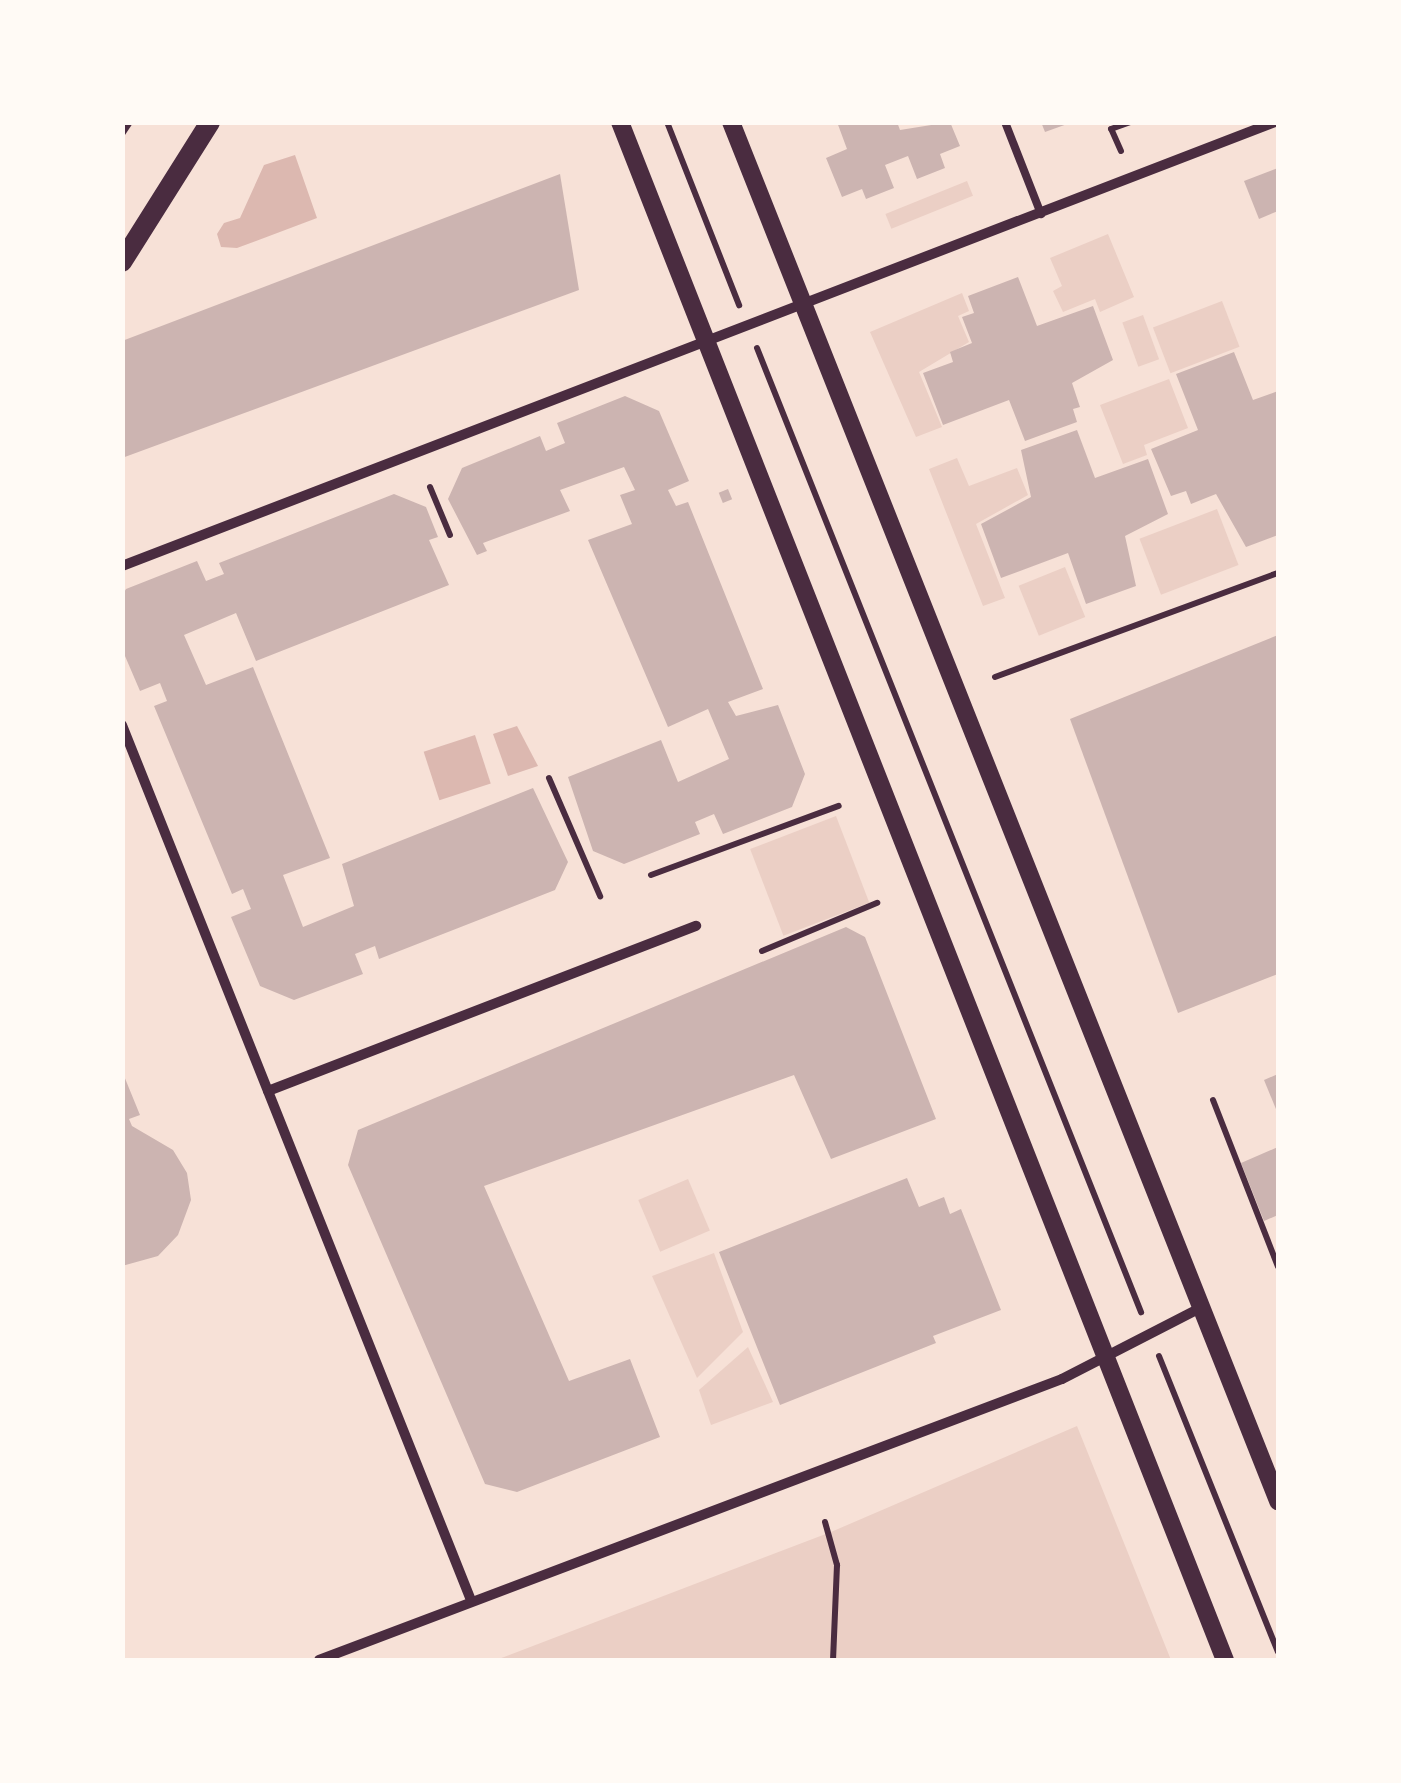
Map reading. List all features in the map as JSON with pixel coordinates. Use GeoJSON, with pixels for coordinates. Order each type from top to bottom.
{"type":"FeatureCollection","features":[{"type":"Feature","properties":{"kind":"main road"},"geometry":{"type":"LineString","coordinates":[[122,262],[210,122]]}},
{"type":"Feature","properties":{"kind":"street"},"geometry":{"type":"LineString","coordinates":[[620,122],[1225,1660]]}},
{"type":"Feature","properties":{"kind":"street"},"geometry":{"type":"LineString","coordinates":[[731,122],[1278,1501]]}},
{"type":"Feature","properties":{"kind":"street"},"geometry":{"type":"LineString","coordinates":[[122,566],[1275,122]]}},
{"type":"Feature","properties":{"kind":"street"},"geometry":{"type":"LineString","coordinates":[[122,725],[471,1600]]}},
{"type":"Feature","properties":{"kind":"street"},"geometry":{"type":"LineString","coordinates":[[268,1091],[696,926]]}},
{"type":"Feature","properties":{"kind":"street"},"geometry":{"type":"LineString","coordinates":[[320,1660],[1062,1379],[1202,1306]]}},
{"type":"Feature","properties":{"kind":"lane"},"geometry":{"type":"LineString","coordinates":[[1005,122],[1040,214]]}},
{"type":"Feature","properties":{"kind":"path"},"geometry":{"type":"LineString","coordinates":[[122,134],[130,122]]}},
{"type":"Feature","properties":{"kind":"path"},"geometry":{"type":"LineString","coordinates":[[667,122],[1278,1652]]}},
{"type":"Feature","properties":{"kind":"path"},"geometry":{"type":"LineString","coordinates":[[1121,152],[1112,129],[1130,122]]}},
{"type":"Feature","properties":{"kind":"path"},"geometry":{"type":"LineString","coordinates":[[430,488],[450,535]]}},
{"type":"Feature","properties":{"kind":"path"},"geometry":{"type":"LineString","coordinates":[[996,677],[1278,574]]}},
{"type":"Feature","properties":{"kind":"path"},"geometry":{"type":"LineString","coordinates":[[549,778],[600,896]]}},
{"type":"Feature","properties":{"kind":"path"},"geometry":{"type":"LineString","coordinates":[[651,874],[839,806]]}},
{"type":"Feature","properties":{"kind":"path"},"geometry":{"type":"LineString","coordinates":[[762,951],[877,903]]}},
{"type":"Feature","properties":{"kind":"path"},"geometry":{"type":"LineString","coordinates":[[1213,1100],[1278,1268]]}},
{"type":"Feature","properties":{"kind":"path"},"geometry":{"type":"LineString","coordinates":[[825,1522],[837,1565],[833,1660]]}},
{"type":"Feature","properties":{"kind":"shaded area"},"geometry":{"type":"Polygon","coordinates":[[[295,155],[317,218],[237,248],[221,247],[217,234],[224,223],[240,218],[264,165],[295,155]]]}},
{"type":"Feature","properties":{"kind":"shaded area"},"geometry":{"type":"Polygon","coordinates":[[[967,181],[973,196],[891,229],[885,214],[967,181]]]}},
{"type":"Feature","properties":{"kind":"shaded area"},"geometry":{"type":"Polygon","coordinates":[[[1108,234],[1134,297],[1100,312],[1095,299],[1063,312],[1053,291],[1062,286],[1050,258],[1108,234]]]}},
{"type":"Feature","properties":{"kind":"shaded area"},"geometry":{"type":"Polygon","coordinates":[[[962,293],[969,311],[958,316],[969,342],[919,372],[942,427],[916,437],[870,332],[962,293]]]}},
{"type":"Feature","properties":{"kind":"shaded area"},"geometry":{"type":"Polygon","coordinates":[[[1222,301],[1240,347],[1170,373],[1153,328],[1222,301]]]}},
{"type":"Feature","properties":{"kind":"shaded area"},"geometry":{"type":"Polygon","coordinates":[[[1143,315],[1159,359],[1138,367],[1122,323],[1143,315]]]}},
{"type":"Feature","properties":{"kind":"shaded area"},"geometry":{"type":"Polygon","coordinates":[[[1169,379],[1188,428],[1144,445],[1147,455],[1123,464],[1100,405],[1169,379]]]}},
{"type":"Feature","properties":{"kind":"shaded area"},"geometry":{"type":"Polygon","coordinates":[[[957,458],[969,486],[1017,468],[1028,495],[976,524],[1005,598],[983,606],[929,469],[957,458]]]}},
{"type":"Feature","properties":{"kind":"shaded area"},"geometry":{"type":"Polygon","coordinates":[[[1217,509],[1239,565],[1161,595],[1140,539],[1217,509]]]}},
{"type":"Feature","properties":{"kind":"shaded area"},"geometry":{"type":"Polygon","coordinates":[[[1065,567],[1085,617],[1039,636],[1019,586],[1065,567]]]}},
{"type":"Feature","properties":{"kind":"shaded area"},"geometry":{"type":"Polygon","coordinates":[[[517,726],[538,766],[508,776],[493,734],[517,726]]]}},
{"type":"Feature","properties":{"kind":"shaded area"},"geometry":{"type":"Polygon","coordinates":[[[475,735],[491,784],[439,800],[424,752],[475,735]]]}},
{"type":"Feature","properties":{"kind":"shaded area"},"geometry":{"type":"Polygon","coordinates":[[[836,816],[869,903],[783,936],[750,849],[836,816]]]}},
{"type":"Feature","properties":{"kind":"shaded area"},"geometry":{"type":"Polygon","coordinates":[[[688,1179],[710,1231],[660,1252],[638,1200],[688,1179]]]}},
{"type":"Feature","properties":{"kind":"shaded area"},"geometry":{"type":"Polygon","coordinates":[[[714,1253],[743,1332],[697,1378],[652,1276],[714,1253]]]}},
{"type":"Feature","properties":{"kind":"shaded area"},"geometry":{"type":"Polygon","coordinates":[[[748,1347],[773,1402],[711,1425],[699,1390],[748,1347]]]}},
{"type":"Feature","properties":{"kind":"shaded area"},"geometry":{"type":"Polygon","coordinates":[[[1077,1426],[1171,1660],[496,1660],[831,1532],[1077,1426]]]}},
{"type":"Feature","properties":{"kind":"building"},"geometry":{"type":"Polygon","coordinates":[[[837,122],[897,122],[900,130],[950,122],[960,146],[940,154],[945,168],[917,179],[908,156],[885,165],[894,188],[866,199],[862,189],[842,197],[826,158],[847,149],[837,122]]]}},
{"type":"Feature","properties":{"kind":"building"},"geometry":{"type":"Polygon","coordinates":[[[1041,122],[1070,122],[1070,123],[1045,132],[1041,122]]]}},
{"type":"Feature","properties":{"kind":"building"},"geometry":{"type":"Polygon","coordinates":[[[1278,168],[1278,211],[1259,219],[1244,181],[1278,168]]]}},
{"type":"Feature","properties":{"kind":"building"},"geometry":{"type":"Polygon","coordinates":[[[560,174],[579,290],[122,458],[122,341],[560,174]]]}},
{"type":"Feature","properties":{"kind":"building"},"geometry":{"type":"Polygon","coordinates":[[[1018,277],[1037,326],[1093,306],[1113,360],[1072,383],[1080,407],[1073,409],[1077,422],[1025,441],[1009,400],[943,425],[923,373],[953,362],[950,352],[972,343],[962,317],[974,313],[968,296],[1018,277]]]}},
{"type":"Feature","properties":{"kind":"building"},"geometry":{"type":"Polygon","coordinates":[[[1234,352],[1253,400],[1278,391],[1278,535],[1246,547],[1216,494],[1191,504],[1186,491],[1171,496],[1151,449],[1198,430],[1176,374],[1234,352]]]}},
{"type":"Feature","properties":{"kind":"building"},"geometry":{"type":"Polygon","coordinates":[[[625,396],[659,411],[689,481],[668,490],[676,506],[688,502],[763,689],[728,702],[736,716],[778,705],[805,774],[792,807],[723,834],[714,814],[695,822],[700,834],[624,864],[593,851],[568,777],[661,740],[678,782],[729,759],[708,709],[668,727],[588,540],[632,524],[620,495],[635,490],[624,467],[560,490],[570,511],[483,543],[487,551],[477,555],[448,499],[462,468],[540,436],[546,451],[565,443],[557,423],[625,396]]]}},
{"type":"Feature","properties":{"kind":"building"},"geometry":{"type":"Polygon","coordinates":[[[1077,430],[1095,478],[1148,459],[1168,514],[1125,536],[1136,586],[1086,604],[1068,553],[1001,578],[981,524],[1031,497],[1021,450],[1077,430]]]}},
{"type":"Feature","properties":{"kind":"building"},"geometry":{"type":"Polygon","coordinates":[[[728,489],[732,499],[723,503],[719,493],[728,489]]]}},
{"type":"Feature","properties":{"kind":"building"},"geometry":{"type":"Polygon","coordinates":[[[394,494],[426,507],[438,537],[429,540],[449,585],[256,661],[236,613],[184,635],[206,685],[253,667],[330,858],[283,875],[303,927],[354,906],[342,864],[533,788],[568,862],[555,890],[379,959],[375,946],[355,954],[363,974],[294,1000],[260,986],[231,917],[251,909],[243,889],[232,894],[154,706],[167,701],[160,683],[140,691],[122,649],[122,596],[126,589],[197,561],[206,581],[224,574],[219,563],[394,494]]]}},
{"type":"Feature","properties":{"kind":"building"},"geometry":{"type":"Polygon","coordinates":[[[1278,635],[1278,974],[1178,1013],[1070,719],[1278,635]]]}},
{"type":"Feature","properties":{"kind":"building"},"geometry":{"type":"Polygon","coordinates":[[[846,927],[865,937],[936,1119],[831,1159],[794,1075],[484,1186],[569,1381],[630,1359],[660,1437],[517,1492],[485,1484],[348,1165],[358,1130],[846,927]]]}},
{"type":"Feature","properties":{"kind":"building"},"geometry":{"type":"Polygon","coordinates":[[[122,1071],[140,1115],[129,1119],[132,1126],[173,1150],[187,1173],[191,1200],[178,1235],[158,1256],[122,1266],[122,1071]]]}},
{"type":"Feature","properties":{"kind":"building"},"geometry":{"type":"Polygon","coordinates":[[[1278,1074],[1278,1114],[1264,1080],[1278,1074]]]}},
{"type":"Feature","properties":{"kind":"building"},"geometry":{"type":"Polygon","coordinates":[[[1278,1147],[1278,1215],[1264,1221],[1241,1163],[1278,1147]]]}},
{"type":"Feature","properties":{"kind":"building"},"geometry":{"type":"Polygon","coordinates":[[[907,1178],[919,1207],[944,1197],[950,1214],[961,1209],[1001,1310],[933,1336],[936,1343],[780,1405],[719,1252],[907,1178]]]}}]}
